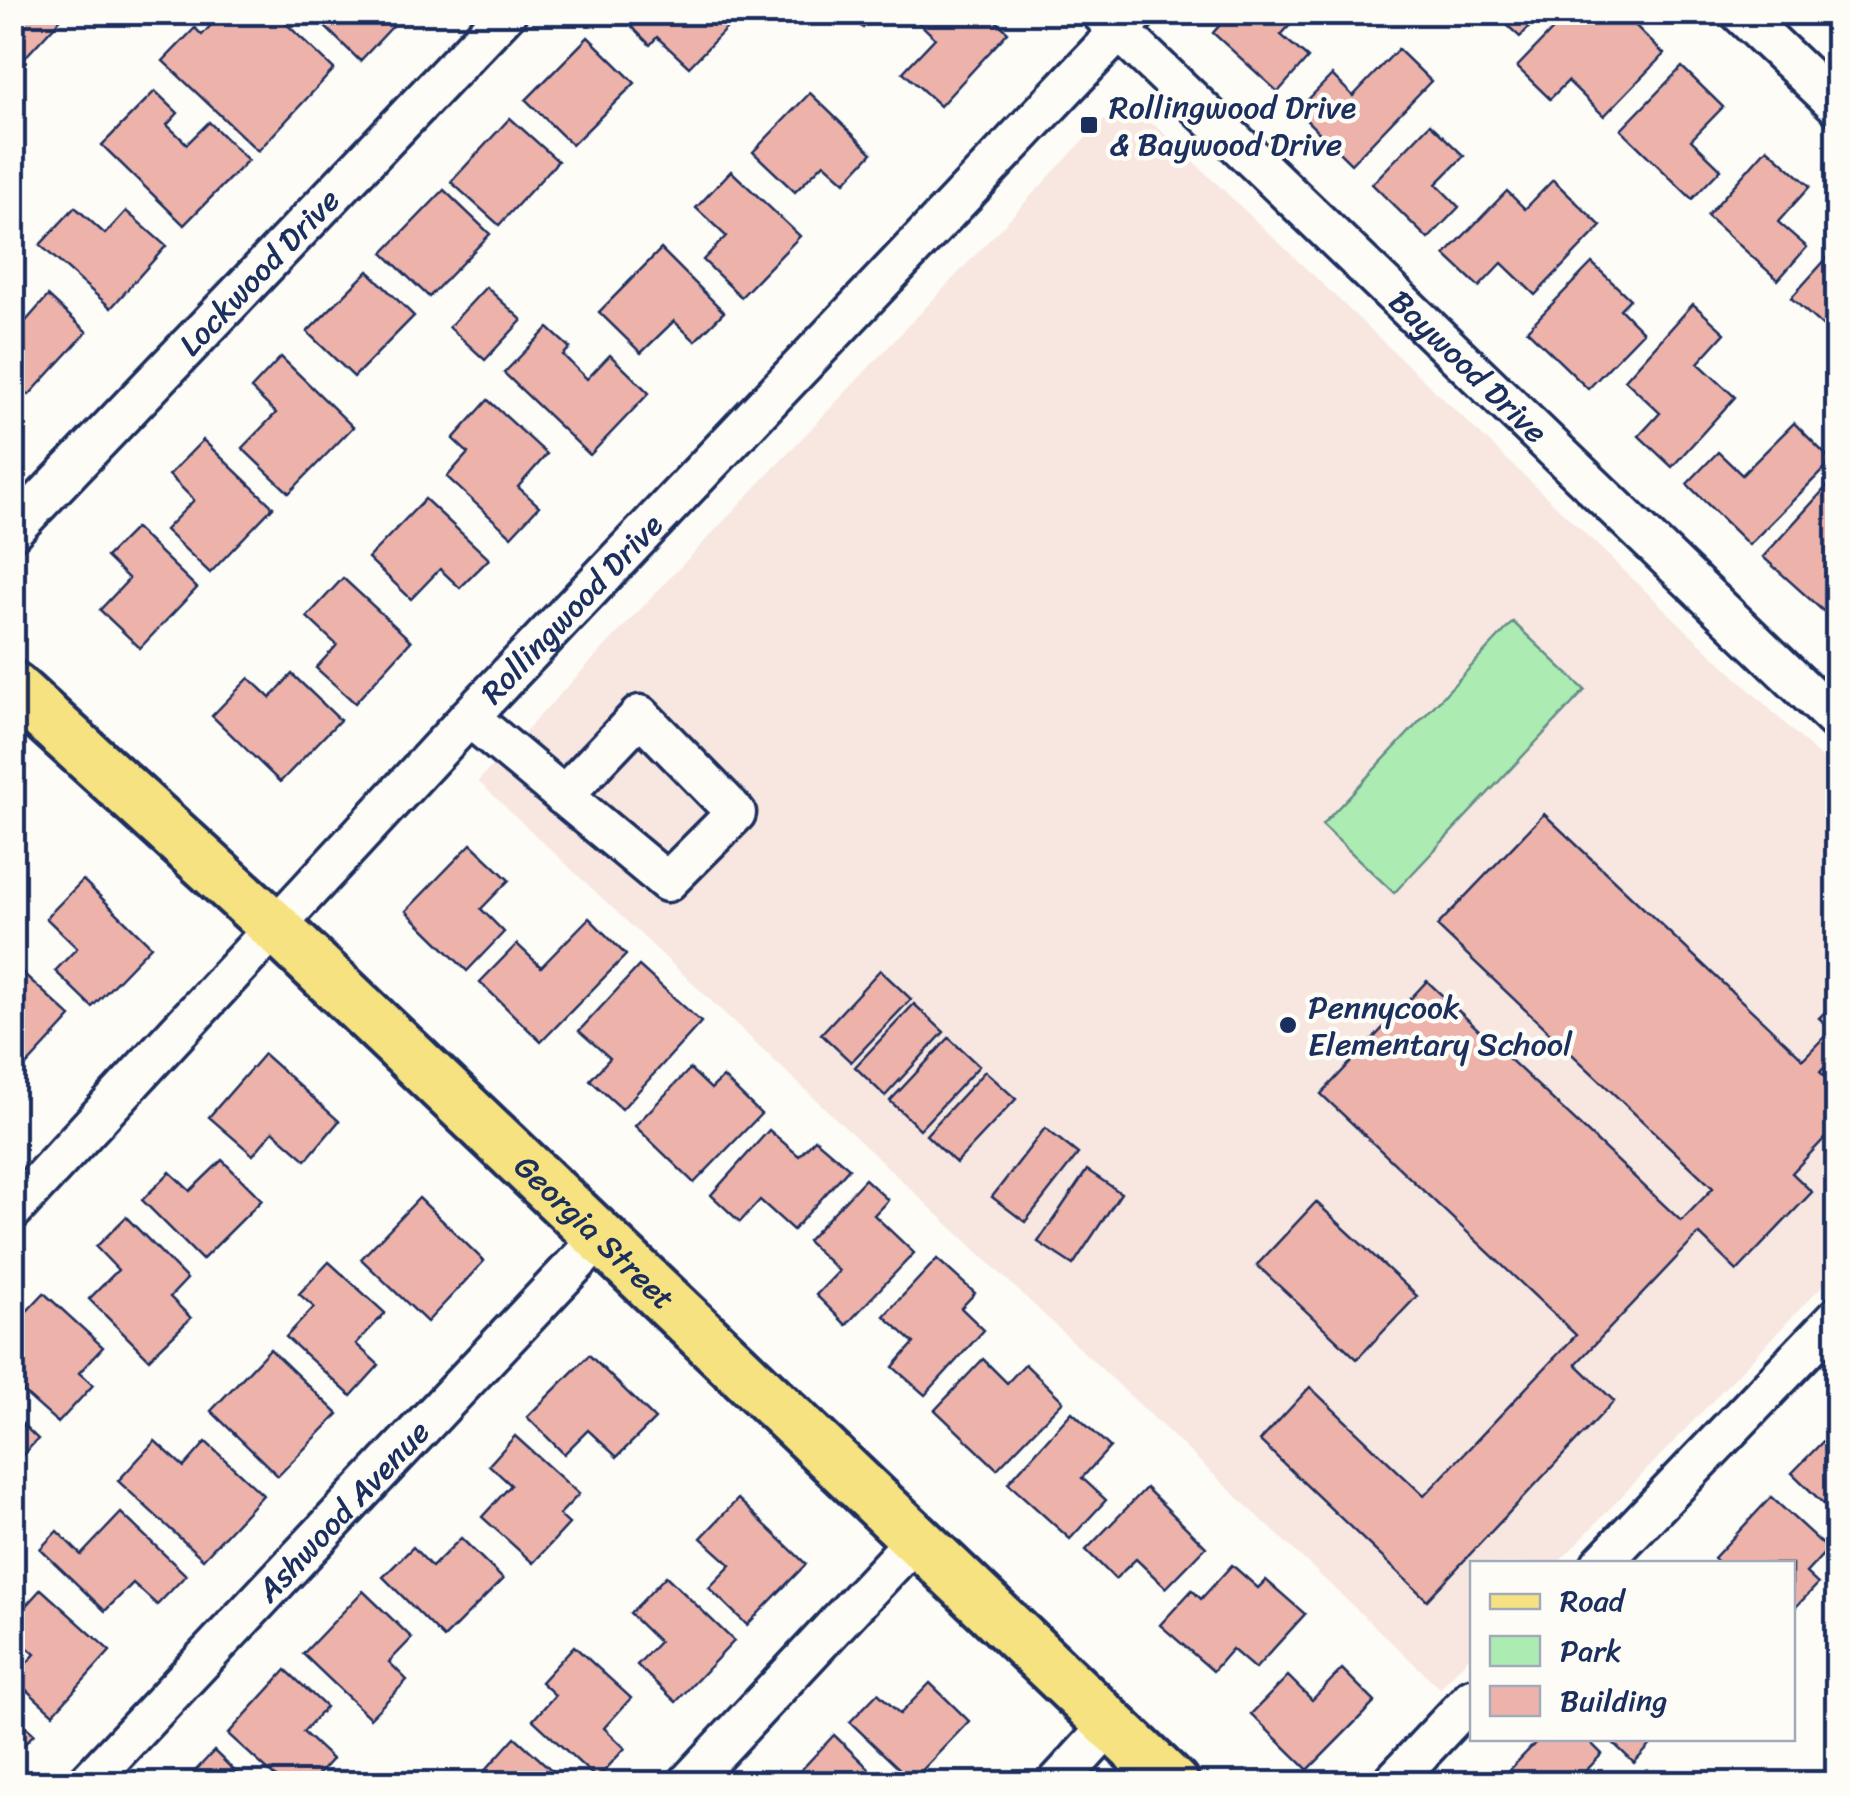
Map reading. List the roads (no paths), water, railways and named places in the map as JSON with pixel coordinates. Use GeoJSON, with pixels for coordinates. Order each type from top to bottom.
{"type":"FeatureCollection","features":[{"type":"Feature","properties":{"kind":"main road","name":"Georgia Street"},"geometry":{"type":"LineString","coordinates":[[12,687],[274,928],[1172,1784]]}},
{"type":"Feature","properties":{"kind":"street","name":"Lockwood Drive"},"geometry":{"type":"LineString","coordinates":[[12,531],[507,12]]}},
{"type":"Feature","properties":{"kind":"street"},"geometry":{"type":"LineString","coordinates":[[1740,12],[1838,106]]}},
{"type":"Feature","properties":{"kind":"street","name":"Rollingwood Drive"},"geometry":{"type":"LineString","coordinates":[[12,1212],[1119,19]]}},
{"type":"Feature","properties":{"kind":"street","name":"Baywood Drive"},"geometry":{"type":"LineString","coordinates":[[1119,19],[1838,722]]}},
{"type":"Feature","properties":{"kind":"street"},"geometry":{"type":"LineString","coordinates":[[469,718],[562,796],[668,882],[736,813],[640,716],[562,796]]}},
{"type":"Feature","properties":{"kind":"street","name":"Ashwood Avenue"},"geometry":{"type":"LineString","coordinates":[[86,1784],[600,1238]]}},
{"type":"Feature","properties":{"kind":"street"},"geometry":{"type":"LineString","coordinates":[[1604,1561],[1838,1316]]}},
{"type":"Feature","properties":{"kind":"street"},"geometry":{"type":"LineString","coordinates":[[687,1784],[916,1539]]}},
{"type":"Feature","properties":{"kind":"street"},"geometry":{"type":"LineString","coordinates":[[1391,1784],[1470,1700]]}},
{"type":"Feature","properties":{"kind":"street"},"geometry":{"type":"LineString","coordinates":[[1056,1784],[1111,1724]]}},
{"type":"Feature","properties":{"kind":"place","name":"Rollingwood Drive & Baywood Drive"},"geometry":{"type":"Point","coordinates":[1089,125]}},
{"type":"Feature","properties":{"kind":"place","name":"Pennycook Elementary School"},"geometry":{"type":"Point","coordinates":[1288,1025]}}]}
